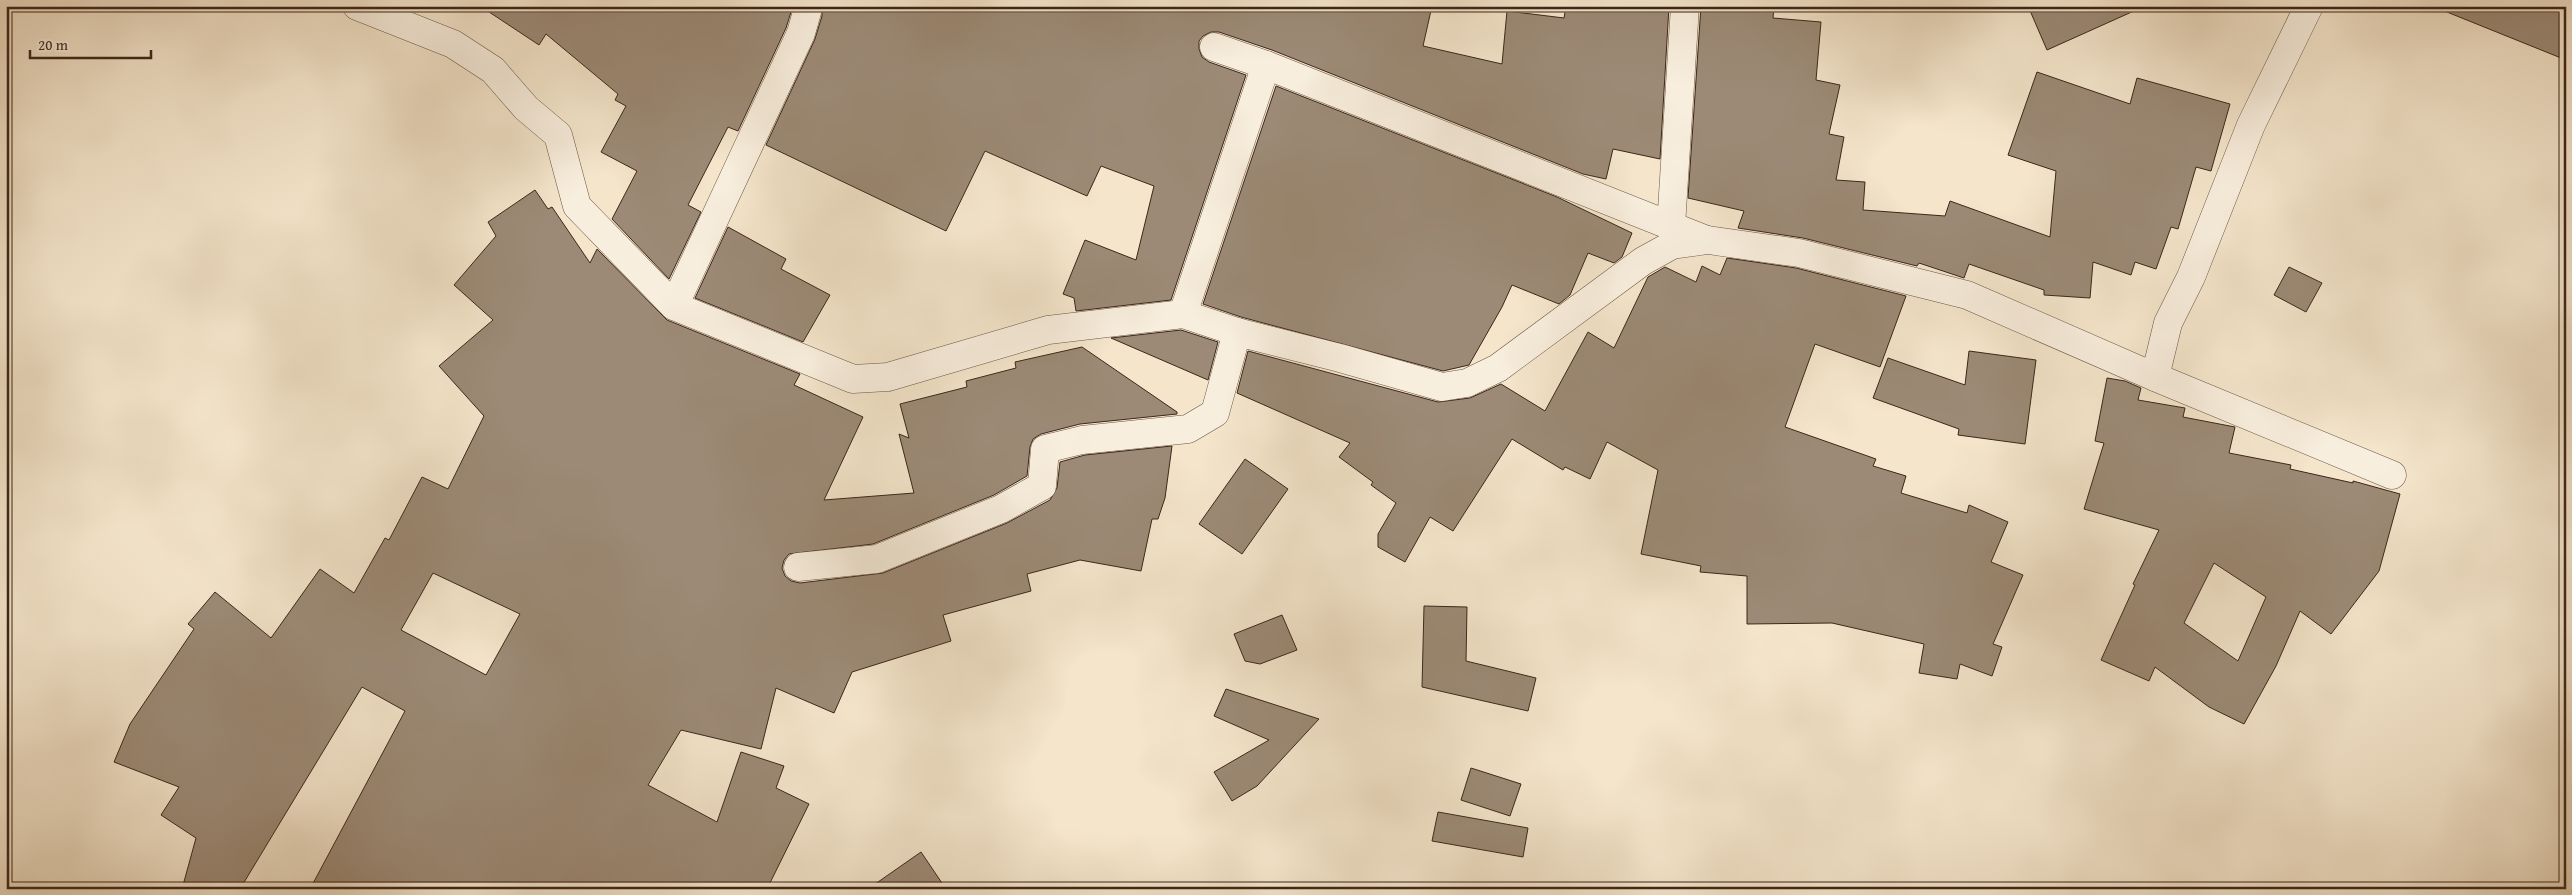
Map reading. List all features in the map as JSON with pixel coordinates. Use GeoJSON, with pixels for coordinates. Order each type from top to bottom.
{"type":"FeatureCollection","features":[{"type":"Feature","properties":{"kind":"street"},"geometry":{"type":"LineString","coordinates":[[357,6],[453,44],[493,70],[526,108],[558,135],[577,206],[674,306],[853,379],[888,377],[1048,330],[1183,314],[1237,332],[1340,358],[1442,387],[1467,383],[1505,363],[1643,261],[1672,244],[1708,240]]}},
{"type":"Feature","properties":{"kind":"street"},"geometry":{"type":"LineString","coordinates":[[674,306],[801,33],[807,12],[805,6]]}},
{"type":"Feature","properties":{"kind":"street"},"geometry":{"type":"LineString","coordinates":[[1671,226],[1685,6]]}},
{"type":"Feature","properties":{"kind":"street"},"geometry":{"type":"LineString","coordinates":[[2155,377],[2168,323],[2191,277],[2252,125],[2309,6]]}},
{"type":"Feature","properties":{"kind":"street"},"geometry":{"type":"LineString","coordinates":[[1214,47],[1266,64],[1708,240],[1799,253],[1968,295],[2155,377],[2392,475]]}},
{"type":"Feature","properties":{"kind":"street"},"geometry":{"type":"LineString","coordinates":[[1183,314],[1266,64]]}},
{"type":"Feature","properties":{"kind":"street"},"geometry":{"type":"LineString","coordinates":[[798,567],[877,559],[1001,509],[1042,486],[1045,449],[1082,440],[1188,429],[1204,421],[1215,413],[1237,332]]}},
{"type":"Feature","properties":{"kind":"building"},"geometry":{"type":"Polygon","coordinates":[[[480,6],[790,6],[791,12],[786,28],[738,131],[728,127],[688,205],[701,212],[669,279],[612,219],[637,171],[601,152],[626,106],[615,100],[618,94],[546,34],[539,45],[480,6]]]}},
{"type":"Feature","properties":{"kind":"building"},"geometry":{"type":"Polygon","coordinates":[[[822,6],[1432,6],[1423,46],[1502,64],[1507,11],[1564,18],[1566,6],[1669,6],[1660,159],[1613,149],[1606,179],[1583,174],[1272,50],[1219,32],[1211,32],[1203,36],[1199,41],[1202,57],[1209,62],[1246,75],[1171,300],[1076,311],[1074,298],[1063,294],[1085,240],[1136,260],[1154,186],[1101,166],[1087,196],[985,151],[946,231],[766,145],[815,39],[822,16],[822,6]]]}},
{"type":"Feature","properties":{"kind":"building"},"geometry":{"type":"Polygon","coordinates":[[[1701,6],[1774,6],[1773,18],[1821,22],[1816,80],[1840,85],[1829,134],[1844,137],[1836,180],[1865,182],[1863,210],[1945,216],[1950,201],[2050,237],[2056,171],[2008,155],[2037,72],[2130,104],[2137,78],[2230,104],[2211,171],[2196,167],[2178,229],[2171,227],[2156,269],[2135,262],[2131,275],[2093,262],[2090,298],[2044,295],[2044,290],[1969,264],[1964,278],[1919,263],[1917,266],[1803,238],[1738,228],[1744,211],[1688,198],[1701,6]]]}},
{"type":"Feature","properties":{"kind":"building"},"geometry":{"type":"Polygon","coordinates":[[[2028,6],[2145,6],[2047,50],[2028,6]]]}},
{"type":"Feature","properties":{"kind":"building"},"geometry":{"type":"Polygon","coordinates":[[[2438,6],[2566,6],[2566,60],[2437,8],[2438,6]]]}},
{"type":"Feature","properties":{"kind":"building"},"geometry":{"type":"Polygon","coordinates":[[[1276,86],[1557,197],[1632,233],[1622,257],[1614,263],[1588,253],[1570,295],[1559,304],[1512,285],[1502,307],[1469,365],[1443,371],[1241,317],[1203,304],[1276,86]]]}},
{"type":"Feature","properties":{"kind":"building"},"geometry":{"type":"Polygon","coordinates":[[[535,190],[548,209],[552,207],[590,263],[597,249],[667,320],[800,374],[794,385],[863,417],[824,500],[914,493],[899,434],[909,438],[900,404],[967,387],[966,381],[1016,368],[1015,362],[1082,347],[1177,412],[1177,414],[1080,424],[1041,434],[1033,439],[1030,447],[1027,476],[994,495],[873,544],[789,554],[784,560],[782,568],[785,576],[791,581],[800,583],[883,573],[1007,523],[1050,500],[1057,488],[1060,462],[1085,455],[1172,446],[1165,498],[1158,519],[1152,519],[1141,571],[1080,560],[1027,574],[1031,591],[943,615],[951,641],[852,672],[834,713],[776,688],[761,749],[681,730],[648,785],[717,822],[741,752],[784,766],[776,788],[809,804],[767,889],[310,889],[405,711],[362,687],[240,889],[182,889],[196,838],[161,815],[179,787],[114,762],[130,724],[194,629],[188,624],[215,592],[271,638],[320,569],[354,593],[385,538],[389,540],[422,477],[448,489],[484,416],[439,366],[493,320],[454,285],[496,236],[488,222],[535,190]],[[433,573],[401,630],[486,675],[520,614],[433,573]]]}},
{"type":"Feature","properties":{"kind":"building"},"geometry":{"type":"Polygon","coordinates":[[[728,227],[786,259],[781,269],[830,295],[803,342],[695,298],[728,227]]]}},
{"type":"Feature","properties":{"kind":"building"},"geometry":{"type":"Polygon","coordinates":[[[1727,258],[1796,268],[1906,296],[1880,367],[1815,344],[1785,427],[1876,459],[1873,466],[1906,476],[1901,493],[1967,513],[1969,505],[2008,522],[1991,562],[2023,575],[1993,644],[2002,647],[1992,676],[1960,664],[1957,679],[1919,673],[1924,644],[1832,623],[1747,624],[1747,576],[1700,572],[1701,566],[1641,554],[1658,470],[1607,442],[1590,479],[1565,467],[1563,470],[1512,439],[1453,531],[1430,517],[1405,562],[1378,547],[1378,534],[1396,503],[1371,485],[1373,482],[1339,457],[1350,443],[1237,393],[1248,351],[1438,402],[1470,398],[1501,384],[1545,411],[1588,332],[1614,348],[1648,277],[1665,267],[1696,282],[1702,266],[1720,275],[1727,258]]]}},
{"type":"Feature","properties":{"kind":"building"},"geometry":{"type":"Polygon","coordinates":[[[2289,267],[2322,283],[2306,312],[2274,295],[2289,267]]]}},
{"type":"Feature","properties":{"kind":"building"},"geometry":{"type":"Polygon","coordinates":[[[1181,330],[1218,342],[1208,380],[1111,338],[1181,330]]]}},
{"type":"Feature","properties":{"kind":"building"},"geometry":{"type":"Polygon","coordinates":[[[1969,351],[2036,360],[2025,444],[1958,435],[1959,429],[1873,398],[1888,358],[1965,385],[1969,351]]]}},
{"type":"Feature","properties":{"kind":"building"},"geometry":{"type":"Polygon","coordinates":[[[2107,378],[2125,381],[2141,388],[2138,400],[2185,408],[2183,417],[2235,427],[2229,453],[2291,465],[2290,469],[2353,483],[2353,481],[2400,494],[2379,571],[2331,634],[2300,611],[2276,666],[2244,724],[2209,707],[2155,667],[2149,681],[2101,660],[2135,585],[2133,584],[2159,530],[2084,509],[2104,443],[2095,441],[2107,378]],[[2214,563],[2184,623],[2238,661],[2266,597],[2214,563]]]}},
{"type":"Feature","properties":{"kind":"building"},"geometry":{"type":"Polygon","coordinates":[[[1245,459],[1288,489],[1242,554],[1199,524],[1245,459]]]}},
{"type":"Feature","properties":{"kind":"building"},"geometry":{"type":"Polygon","coordinates":[[[1424,606],[1467,607],[1466,661],[1536,678],[1528,711],[1422,687],[1424,606]]]}},
{"type":"Feature","properties":{"kind":"building"},"geometry":{"type":"Polygon","coordinates":[[[1282,615],[1297,650],[1260,664],[1245,661],[1234,634],[1282,615]]]}},
{"type":"Feature","properties":{"kind":"building"},"geometry":{"type":"Polygon","coordinates":[[[1226,689],[1319,719],[1257,786],[1232,801],[1214,772],[1269,740],[1214,716],[1226,689]]]}},
{"type":"Feature","properties":{"kind":"building"},"geometry":{"type":"Polygon","coordinates":[[[1471,768],[1521,784],[1510,816],[1461,800],[1471,768]]]}},
{"type":"Feature","properties":{"kind":"building"},"geometry":{"type":"Polygon","coordinates":[[[1438,812],[1528,828],[1523,857],[1432,841],[1438,812]]]}},
{"type":"Feature","properties":{"kind":"building"},"geometry":{"type":"Polygon","coordinates":[[[921,852],[946,889],[868,889],[921,852]]]}}]}
